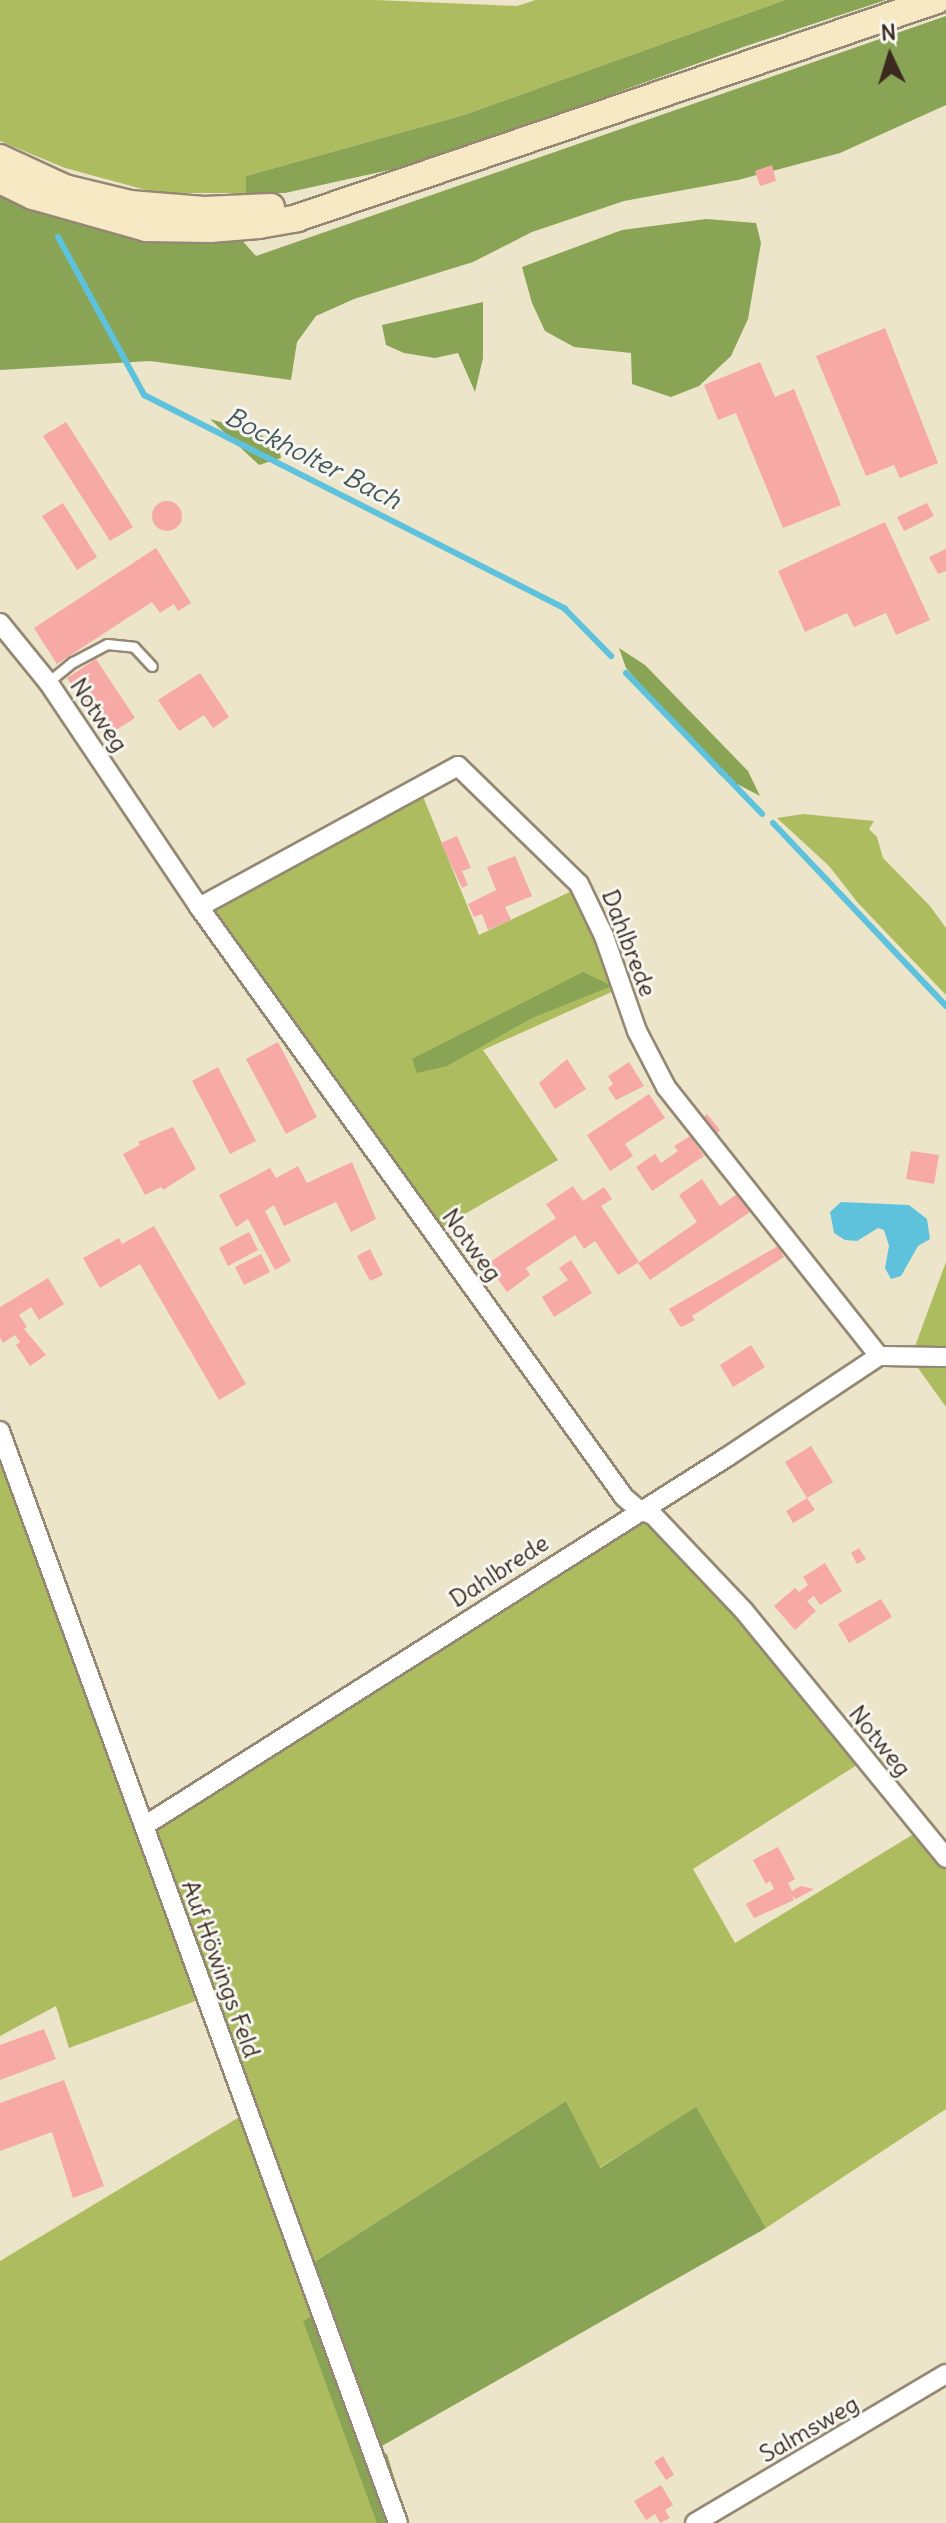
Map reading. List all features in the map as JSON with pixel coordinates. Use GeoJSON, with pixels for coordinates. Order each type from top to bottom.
{"type":"FeatureCollection","features":[{"type":"Feature","properties":{"kind":"main road"},"geometry":{"type":"LineString","coordinates":[[0,180],[33,196],[146,228],[259,225],[297,218],[937,0]]}},
{"type":"Feature","properties":{"kind":"main road"},"geometry":{"type":"LineString","coordinates":[[0,158],[65,188],[130,204],[204,210],[295,205],[378,191]]}},
{"type":"Feature","properties":{"kind":"street","name":"Notweg"},"geometry":{"type":"LineString","coordinates":[[0,623],[48,682],[199,907],[624,1497],[639,1510],[653,1515],[744,1611],[946,1858]]}},
{"type":"Feature","properties":{"kind":"street","name":"Dahlbrede"},"geometry":{"type":"LineString","coordinates":[[144,1826],[879,1356],[666,1087],[637,1031],[604,936],[579,884],[458,766],[199,907]]}},
{"type":"Feature","properties":{"kind":"street"},"geometry":{"type":"LineString","coordinates":[[879,1356],[946,1357]]}},
{"type":"Feature","properties":{"kind":"street","name":"Auf Höwings Feld"},"geometry":{"type":"LineString","coordinates":[[0,1431],[398,2523]]}},
{"type":"Feature","properties":{"kind":"street","name":"Salmsweg"},"geometry":{"type":"LineString","coordinates":[[695,2523],[946,2374]]}},
{"type":"Feature","properties":{"kind":"lane"},"geometry":{"type":"LineString","coordinates":[[48,682],[73,662],[107,644],[134,647],[152,666]]}},
{"type":"Feature","properties":{"kind":"green space"},"geometry":{"type":"Polygon","coordinates":[[[0,0],[375,0],[517,6],[536,0],[785,0],[464,115],[246,176],[246,193],[157,193],[65,168],[0,141],[0,0]]]}},
{"type":"Feature","properties":{"kind":"green space"},"geometry":{"type":"Polygon","coordinates":[[[785,0],[886,0],[746,46],[421,163],[285,193],[246,193],[246,176],[464,115],[785,0]]]}},
{"type":"Feature","properties":{"kind":"green space"},"geometry":{"type":"Polygon","coordinates":[[[946,16],[946,105],[840,153],[738,180],[624,201],[532,232],[473,262],[354,299],[316,316],[297,342],[291,380],[150,361],[0,370],[0,188],[239,237],[256,256],[946,16]]]}},
{"type":"Feature","properties":{"kind":"green space"},"geometry":{"type":"Polygon","coordinates":[[[706,219],[756,223],[761,243],[748,319],[731,356],[699,386],[671,397],[632,384],[631,353],[574,347],[545,331],[532,303],[522,267],[622,230],[706,219]]]}},
{"type":"Feature","properties":{"kind":"green space"},"geometry":{"type":"Polygon","coordinates":[[[483,302],[483,358],[475,392],[458,353],[435,358],[404,353],[386,345],[382,325],[483,302]]]}},
{"type":"Feature","properties":{"kind":"green space"},"geometry":{"type":"Polygon","coordinates":[[[210,419],[255,432],[278,444],[281,458],[259,465],[210,419]]]}},
{"type":"Feature","properties":{"kind":"green space"},"geometry":{"type":"Polygon","coordinates":[[[619,648],[645,665],[748,771],[760,796],[720,775],[626,668],[619,648]]]}},
{"type":"Feature","properties":{"kind":"green space"},"geometry":{"type":"Polygon","coordinates":[[[422,794],[479,935],[576,889],[616,990],[483,1050],[558,1160],[439,1229],[213,916],[215,905],[422,794]]]}},
{"type":"Feature","properties":{"kind":"green space"},"geometry":{"type":"Polygon","coordinates":[[[803,814],[874,821],[869,829],[877,837],[883,858],[930,906],[946,928],[946,995],[858,903],[829,866],[777,818],[803,814]]]}},
{"type":"Feature","properties":{"kind":"green space"},"geometry":{"type":"Polygon","coordinates":[[[583,972],[612,986],[532,1018],[447,1066],[417,1073],[412,1059],[583,972]]]}},
{"type":"Feature","properties":{"kind":"green space"},"geometry":{"type":"Polygon","coordinates":[[[946,1262],[946,1348],[914,1349],[946,1262]]]}},
{"type":"Feature","properties":{"kind":"green space"},"geometry":{"type":"Polygon","coordinates":[[[913,1361],[946,1361],[946,1407],[913,1361]]]}},
{"type":"Feature","properties":{"kind":"green space"},"geometry":{"type":"Polygon","coordinates":[[[0,1431],[144,1826],[639,1514],[653,1519],[860,1763],[693,1869],[735,1943],[917,1832],[946,1865],[946,2109],[766,2228],[696,2108],[599,2168],[566,2101],[305,2268],[399,2523],[0,2523],[0,2261],[246,2113],[206,1997],[69,2048],[56,2006],[0,2036],[0,1431]]]}},
{"type":"Feature","properties":{"kind":"green space"},"geometry":{"type":"Polygon","coordinates":[[[566,2101],[600,2168],[696,2107],[766,2228],[373,2451],[387,2454],[408,2523],[377,2523],[303,2321],[315,2315],[305,2268],[566,2101]]]}},
{"type":"Feature","properties":{"kind":"water"},"geometry":{"type":"Polygon","coordinates":[[[841,1202],[909,1205],[927,1219],[930,1239],[918,1246],[901,1276],[891,1279],[885,1268],[889,1246],[884,1230],[878,1228],[857,1241],[845,1240],[834,1233],[830,1212],[841,1202]]]}},
{"type":"Feature","properties":{"kind":"building"},"geometry":{"type":"Polygon","coordinates":[[[772,165],[776,181],[760,186],[755,171],[772,165]]]}},
{"type":"Feature","properties":{"kind":"building"},"geometry":{"type":"Polygon","coordinates":[[[885,328],[938,463],[900,478],[894,465],[866,476],[816,356],[885,328]]]}},
{"type":"Feature","properties":{"kind":"building"},"geometry":{"type":"Polygon","coordinates":[[[760,362],[775,397],[794,389],[841,505],[783,528],[736,413],[718,420],[704,385],[760,362]]]}},
{"type":"Feature","properties":{"kind":"building"},"geometry":{"type":"Polygon","coordinates":[[[66,422],[133,527],[110,541],[43,436],[66,422]]]}},
{"type":"Feature","properties":{"kind":"building"},"geometry":{"type":"Polygon","coordinates":[[[167,501],[173,502],[181,510],[181,522],[173,530],[167,531],[161,530],[153,522],[152,516],[153,510],[161,502],[167,501]]]}},
{"type":"Feature","properties":{"kind":"building"},"geometry":{"type":"Polygon","coordinates":[[[63,503],[97,557],[77,570],[42,516],[63,503]]]}},
{"type":"Feature","properties":{"kind":"building"},"geometry":{"type":"Polygon","coordinates":[[[927,503],[934,516],[904,531],[897,517],[927,503]]]}},
{"type":"Feature","properties":{"kind":"building"},"geometry":{"type":"Polygon","coordinates":[[[885,522],[930,620],[896,635],[886,613],[854,627],[847,613],[805,632],[778,571],[885,522]]]}},
{"type":"Feature","properties":{"kind":"building"},"geometry":{"type":"Polygon","coordinates":[[[156,548],[191,603],[178,611],[174,604],[160,613],[152,602],[57,664],[34,628],[156,548]]]}},
{"type":"Feature","properties":{"kind":"building"},"geometry":{"type":"Polygon","coordinates":[[[946,549],[946,571],[938,574],[929,557],[946,549]]]}},
{"type":"Feature","properties":{"kind":"building"},"geometry":{"type":"Polygon","coordinates":[[[96,659],[135,718],[105,737],[67,678],[96,659]]]}},
{"type":"Feature","properties":{"kind":"building"},"geometry":{"type":"Polygon","coordinates":[[[200,673],[229,717],[213,728],[204,715],[179,731],[158,700],[200,673]]]}},
{"type":"Feature","properties":{"kind":"building"},"geometry":{"type":"Polygon","coordinates":[[[457,836],[471,868],[462,871],[468,885],[462,888],[441,843],[457,836]]]}},
{"type":"Feature","properties":{"kind":"building"},"geometry":{"type":"Polygon","coordinates":[[[515,856],[532,896],[505,907],[511,920],[488,930],[482,914],[474,917],[468,904],[496,890],[487,867],[515,856]]]}},
{"type":"Feature","properties":{"kind":"building"},"geometry":{"type":"Polygon","coordinates":[[[278,1042],[317,1117],[286,1134],[246,1059],[278,1042]]]}},
{"type":"Feature","properties":{"kind":"building"},"geometry":{"type":"Polygon","coordinates":[[[567,1059],[586,1089],[555,1109],[539,1083],[567,1059]]]}},
{"type":"Feature","properties":{"kind":"building"},"geometry":{"type":"Polygon","coordinates":[[[629,1062],[644,1086],[616,1100],[608,1088],[613,1084],[608,1076],[629,1062]]]}},
{"type":"Feature","properties":{"kind":"building"},"geometry":{"type":"Polygon","coordinates":[[[218,1067],[256,1141],[230,1154],[192,1081],[218,1067]]]}},
{"type":"Feature","properties":{"kind":"building"},"geometry":{"type":"Polygon","coordinates":[[[649,1094],[665,1118],[625,1144],[633,1156],[610,1171],[587,1135],[649,1094]]]}},
{"type":"Feature","properties":{"kind":"building"},"geometry":{"type":"Polygon","coordinates":[[[707,1114],[720,1130],[712,1138],[698,1122],[707,1114]]]}},
{"type":"Feature","properties":{"kind":"building"},"geometry":{"type":"Polygon","coordinates":[[[173,1127],[196,1169],[163,1190],[161,1187],[145,1195],[123,1154],[140,1145],[138,1142],[173,1127]]]}},
{"type":"Feature","properties":{"kind":"building"},"geometry":{"type":"Polygon","coordinates":[[[690,1136],[704,1156],[652,1191],[636,1167],[655,1154],[661,1163],[678,1151],[674,1146],[690,1136]]]}},
{"type":"Feature","properties":{"kind":"building"},"geometry":{"type":"Polygon","coordinates":[[[911,1151],[939,1155],[934,1184],[906,1179],[911,1151]]]}},
{"type":"Feature","properties":{"kind":"building"},"geometry":{"type":"Polygon","coordinates":[[[352,1162],[376,1219],[351,1232],[336,1202],[284,1226],[274,1205],[265,1211],[291,1261],[275,1270],[248,1219],[236,1227],[219,1195],[270,1168],[276,1178],[298,1166],[307,1183],[352,1162]]]}},
{"type":"Feature","properties":{"kind":"building"},"geometry":{"type":"Polygon","coordinates":[[[702,1179],[720,1206],[737,1194],[750,1212],[650,1280],[638,1263],[697,1222],[679,1195],[702,1179]]]}},
{"type":"Feature","properties":{"kind":"building"},"geometry":{"type":"Polygon","coordinates":[[[573,1186],[583,1201],[604,1187],[612,1199],[601,1206],[639,1262],[618,1275],[595,1241],[584,1249],[575,1235],[526,1268],[530,1275],[507,1292],[487,1264],[556,1218],[546,1204],[573,1186]]]}},
{"type":"Feature","properties":{"kind":"building"},"geometry":{"type":"Polygon","coordinates":[[[154,1226],[246,1384],[219,1400],[140,1264],[100,1288],[83,1258],[119,1238],[122,1244],[154,1226]]]}},
{"type":"Feature","properties":{"kind":"building"},"geometry":{"type":"Polygon","coordinates":[[[249,1232],[258,1250],[228,1266],[219,1248],[249,1232]]]}},
{"type":"Feature","properties":{"kind":"building"},"geometry":{"type":"Polygon","coordinates":[[[778,1246],[784,1257],[692,1316],[695,1320],[682,1327],[679,1325],[669,1309],[778,1246]]]}},
{"type":"Feature","properties":{"kind":"building"},"geometry":{"type":"Polygon","coordinates":[[[370,1249],[383,1275],[370,1281],[357,1256],[370,1249]]]}},
{"type":"Feature","properties":{"kind":"building"},"geometry":{"type":"Polygon","coordinates":[[[261,1254],[270,1272],[244,1285],[235,1267],[261,1254]]]}},
{"type":"Feature","properties":{"kind":"building"},"geometry":{"type":"Polygon","coordinates":[[[571,1260],[592,1293],[554,1317],[542,1297],[568,1280],[559,1268],[571,1260]]]}},
{"type":"Feature","properties":{"kind":"building"},"geometry":{"type":"Polygon","coordinates":[[[48,1278],[64,1304],[39,1320],[31,1307],[19,1315],[27,1327],[24,1329],[46,1355],[30,1366],[16,1345],[20,1342],[15,1335],[3,1343],[0,1337],[0,1307],[48,1278]]]}},
{"type":"Feature","properties":{"kind":"building"},"geometry":{"type":"Polygon","coordinates":[[[751,1345],[765,1367],[733,1387],[720,1365],[751,1345]]]}},
{"type":"Feature","properties":{"kind":"building"},"geometry":{"type":"Polygon","coordinates":[[[811,1446],[833,1482],[807,1498],[785,1462],[811,1446]]]}},
{"type":"Feature","properties":{"kind":"building"},"geometry":{"type":"Polygon","coordinates":[[[807,1498],[815,1510],[793,1523],[786,1511],[807,1498]]]}},
{"type":"Feature","properties":{"kind":"building"},"geometry":{"type":"Polygon","coordinates":[[[859,1548],[866,1559],[857,1564],[851,1553],[859,1548]]]}},
{"type":"Feature","properties":{"kind":"building"},"geometry":{"type":"Polygon","coordinates":[[[825,1563],[842,1591],[820,1605],[814,1596],[807,1601],[816,1611],[795,1630],[774,1606],[795,1588],[799,1592],[808,1585],[803,1577],[825,1563]]]}},
{"type":"Feature","properties":{"kind":"building"},"geometry":{"type":"Polygon","coordinates":[[[881,1599],[892,1617],[849,1643],[838,1624],[881,1599]]]}},
{"type":"Feature","properties":{"kind":"building"},"geometry":{"type":"Polygon","coordinates":[[[778,1847],[795,1879],[788,1883],[792,1891],[801,1886],[814,1889],[796,1899],[792,1896],[794,1900],[754,1918],[746,1904],[774,1889],[770,1881],[766,1884],[753,1860],[778,1847]]]}},
{"type":"Feature","properties":{"kind":"building"},"geometry":{"type":"Polygon","coordinates":[[[44,2029],[56,2059],[0,2080],[0,2045],[44,2029]]]}},
{"type":"Feature","properties":{"kind":"building"},"geometry":{"type":"Polygon","coordinates":[[[64,2080],[104,2186],[73,2198],[52,2132],[0,2151],[0,2103],[64,2080]]]}},
{"type":"Feature","properties":{"kind":"building"},"geometry":{"type":"Polygon","coordinates":[[[663,2456],[674,2475],[666,2480],[654,2462],[663,2456]]]}},
{"type":"Feature","properties":{"kind":"building"},"geometry":{"type":"Polygon","coordinates":[[[661,2485],[673,2505],[665,2510],[670,2518],[660,2523],[655,2514],[646,2520],[634,2501],[661,2485]]]}},
{"type":"Feature","properties":{"kind":"waterway","name":"Bockholter Bach"},"geometry":{"type":"LineString","coordinates":[[58,237],[144,395],[565,609],[611,656]]}},
{"type":"Feature","properties":{"kind":"waterway","name":"Bockholter Bach"},"geometry":{"type":"LineString","coordinates":[[626,673],[762,814]]}},
{"type":"Feature","properties":{"kind":"waterway","name":"Bockholter Bach"},"geometry":{"type":"LineString","coordinates":[[773,823],[946,1006]]}}]}
